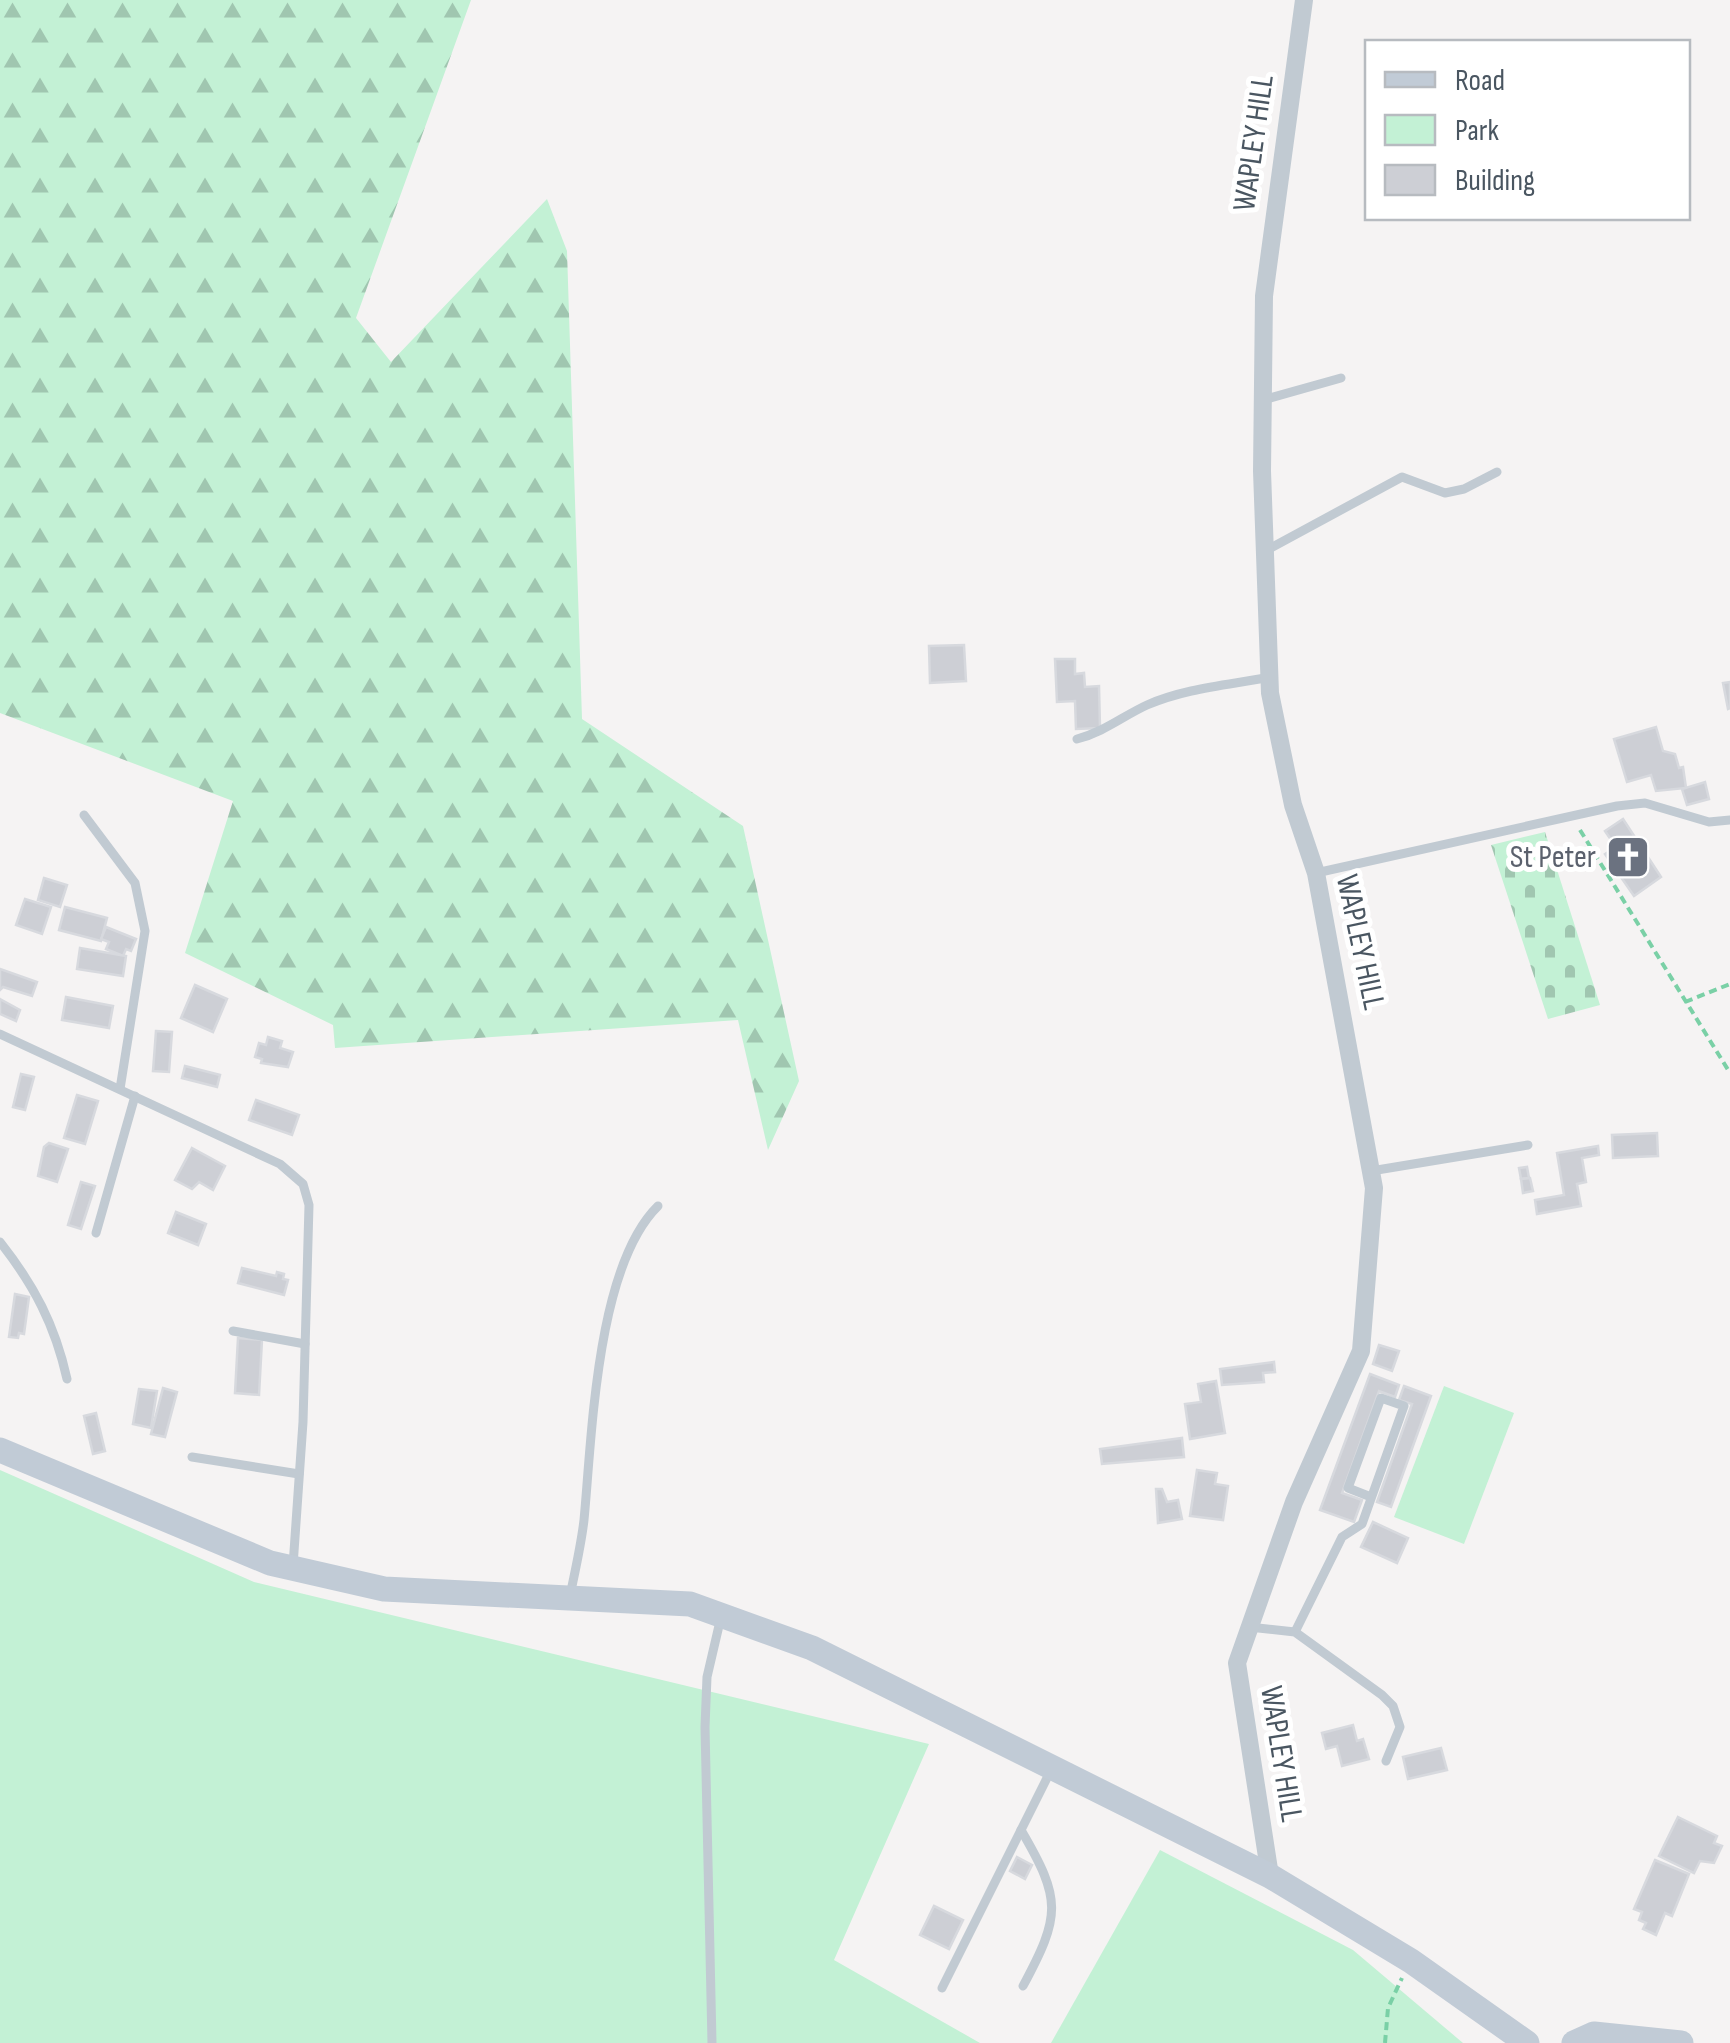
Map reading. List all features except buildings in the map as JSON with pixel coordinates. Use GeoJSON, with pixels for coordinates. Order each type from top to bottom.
{"type":"FeatureCollection","features":[{"type":"Feature","properties":{"kind":"main road"},"geometry":{"type":"LineString","coordinates":[[0,1450],[270,1564],[384,1589],[690,1604],[812,1648],[1270,1876],[1412,1961],[1527,2043]]}},
{"type":"Feature","properties":{"kind":"main road"},"geometry":{"type":"LineString","coordinates":[[1574,2043],[1594,2034],[1681,2043]]}},
{"type":"Feature","properties":{"kind":"street","name":"WAPLEY HILL"},"geometry":{"type":"LineString","coordinates":[[1270,1876],[1237,1663],[1246,1626],[1294,1502],[1361,1351],[1374,1188],[1316,873],[1293,805],[1270,677],[1264,296],[1304,0]]}},
{"type":"Feature","properties":{"kind":"lane"},"geometry":{"type":"LineString","coordinates":[[1263,400],[1340,378]]}},
{"type":"Feature","properties":{"kind":"lane"},"geometry":{"type":"LineString","coordinates":[[1265,550],[1402,476],[1445,492],[1464,489],[1497,472]]}},
{"type":"Feature","properties":{"kind":"lane"},"geometry":{"type":"LineString","coordinates":[[1076,739],[1180,695],[1270,677]]}},
{"type":"Feature","properties":{"kind":"lane"},"geometry":{"type":"LineString","coordinates":[[1316,873],[1645,803],[1709,822],[1730,820]]}},
{"type":"Feature","properties":{"kind":"lane"},"geometry":{"type":"LineString","coordinates":[[84,815],[135,883],[145,931],[120,1089]]}},
{"type":"Feature","properties":{"kind":"lane"},"geometry":{"type":"LineString","coordinates":[[0,1034],[280,1164],[303,1184],[309,1205],[300,1474],[292,1568]]}},
{"type":"Feature","properties":{"kind":"lane"},"geometry":{"type":"LineString","coordinates":[[96,1233],[134,1096]]}},
{"type":"Feature","properties":{"kind":"lane"},"geometry":{"type":"LineString","coordinates":[[1371,1171],[1528,1145]]}},
{"type":"Feature","properties":{"kind":"lane"},"geometry":{"type":"LineString","coordinates":[[570,1598],[584,1522],[588,1438],[604,1349],[624,1266],[639,1230],[658,1206]]}},
{"type":"Feature","properties":{"kind":"lane"},"geometry":{"type":"LineString","coordinates":[[0,1242],[38,1293],[60,1345],[66,1379]]}},
{"type":"Feature","properties":{"kind":"lane"},"geometry":{"type":"LineString","coordinates":[[232,1331],[305,1344]]}},
{"type":"Feature","properties":{"kind":"lane"},"geometry":{"type":"LineString","coordinates":[[1294,1632],[1342,1537],[1362,1524],[1404,1406],[1380,1398],[1348,1488],[1371,1496]]}},
{"type":"Feature","properties":{"kind":"lane"},"geometry":{"type":"LineString","coordinates":[[192,1457],[300,1474]]}},
{"type":"Feature","properties":{"kind":"lane"},"geometry":{"type":"LineString","coordinates":[[712,2043],[705,1728],[708,1677],[721,1615]]}},
{"type":"Feature","properties":{"kind":"lane"},"geometry":{"type":"LineString","coordinates":[[1246,1626],[1294,1632],[1393,1706],[1400,1727],[1386,1761]]}},
{"type":"Feature","properties":{"kind":"lane"},"geometry":{"type":"LineString","coordinates":[[942,1988],[1051,1770]]}},
{"type":"Feature","properties":{"kind":"lane"},"geometry":{"type":"LineString","coordinates":[[1021,1830],[1050,1889],[1054,1921],[1023,1986]]}},
{"type":"Feature","properties":{"kind":"path"},"geometry":{"type":"LineString","coordinates":[[1572,817],[1730,1073]]}},
{"type":"Feature","properties":{"kind":"path"},"geometry":{"type":"LineString","coordinates":[[1685,1002],[1730,984]]}},
{"type":"Feature","properties":{"kind":"path"},"geometry":{"type":"LineString","coordinates":[[1385,2043],[1388,2008],[1412,1961]]}},
{"type":"Feature","properties":{"kind":"green space"},"geometry":{"type":"Polygon","coordinates":[[[0,0],[471,0],[356,318],[391,362],[547,199],[567,251],[582,719],[743,826],[799,1081],[768,1150],[738,1020],[335,1048],[333,1025],[185,953],[233,801],[0,713],[0,0]]]}},
{"type":"Feature","properties":{"kind":"green space"},"geometry":{"type":"Polygon","coordinates":[[[1545,832],[1600,1005],[1548,1019],[1491,845],[1545,832]]]}},
{"type":"Feature","properties":{"kind":"green space"},"geometry":{"type":"Polygon","coordinates":[[[1444,1386],[1514,1413],[1464,1544],[1394,1517],[1444,1386]]]}},
{"type":"Feature","properties":{"kind":"green space"},"geometry":{"type":"Polygon","coordinates":[[[0,1470],[254,1582],[929,1744],[834,1960],[980,2043],[0,2043],[0,1470]]]}},
{"type":"Feature","properties":{"kind":"green space"},"geometry":{"type":"Polygon","coordinates":[[[1160,1850],[1353,1950],[1463,2043],[1051,2043],[1160,1850]]]}},
{"type":"Feature","properties":{"kind":"place","name":"St Peter"},"geometry":{"type":"Point","coordinates":[1628,857]}}]}
